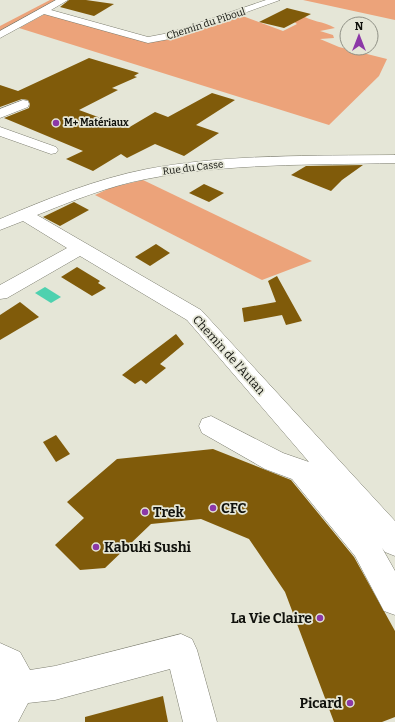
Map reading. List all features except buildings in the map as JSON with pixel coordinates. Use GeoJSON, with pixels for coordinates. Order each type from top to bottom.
{"type":"FeatureCollection","features":[{"type":"Feature","properties":{"kind":"street"},"geometry":{"type":"LineString","coordinates":[[0,35],[64,0]]}},
{"type":"Feature","properties":{"kind":"street","name":"Chemin du Piboul"},"geometry":{"type":"LineString","coordinates":[[43,11],[148,40],[171,36],[275,0]]}},
{"type":"Feature","properties":{"kind":"street"},"geometry":{"type":"LineString","coordinates":[[0,114],[23,104]]}},
{"type":"Feature","properties":{"kind":"street"},"geometry":{"type":"LineString","coordinates":[[0,131],[51,150]]}},
{"type":"Feature","properties":{"kind":"street","name":"Rue du Casse"},"geometry":{"type":"LineString","coordinates":[[0,225],[74,195],[145,174],[175,169],[233,163],[395,159]]}},
{"type":"Feature","properties":{"kind":"street","name":"Chemin de l'Autan"},"geometry":{"type":"LineString","coordinates":[[24,215],[194,315],[395,542]]}},
{"type":"Feature","properties":{"kind":"street"},"geometry":{"type":"LineString","coordinates":[[0,293],[80,248]]}},
{"type":"Feature","properties":{"kind":"street"},"geometry":{"type":"LineString","coordinates":[[211,426],[274,461],[301,471],[366,546],[395,600]]}},
{"type":"Feature","properties":{"kind":"street"},"geometry":{"type":"LineString","coordinates":[[17,688],[55,683],[182,650],[200,722]]}},
{"type":"Feature","properties":{"kind":"street"},"geometry":{"type":"LineString","coordinates":[[0,659],[5,660],[12,667],[16,676],[17,688],[8,708],[0,717]]}},
{"type":"Feature","properties":{"kind":"shaded area"},"geometry":{"type":"Polygon","coordinates":[[[50,0],[56,0],[0,31],[0,26],[50,0]]]}},
{"type":"Feature","properties":{"kind":"shaded area"},"geometry":{"type":"Polygon","coordinates":[[[303,0],[395,0],[395,20],[303,0]]]}},
{"type":"Feature","properties":{"kind":"shaded area"},"geometry":{"type":"Polygon","coordinates":[[[45,14],[153,41],[165,40],[240,15],[283,31],[297,24],[293,21],[300,14],[308,19],[335,28],[320,31],[333,35],[334,38],[320,39],[339,47],[339,56],[375,56],[387,59],[379,76],[329,125],[19,28],[45,14]]]}},
{"type":"Feature","properties":{"kind":"shaded area"},"geometry":{"type":"Polygon","coordinates":[[[143,180],[312,261],[262,280],[95,195],[110,188],[143,180]]]}},
{"type":"Feature","properties":{"kind":"shaded area"},"geometry":{"type":"Polygon","coordinates":[[[45,287],[61,297],[51,303],[35,293],[45,287]]]}},
{"type":"Feature","properties":{"kind":"place","name":"M+ Matériaux"},"geometry":{"type":"Point","coordinates":[56,123]}},
{"type":"Feature","properties":{"kind":"place","name":"CFC"},"geometry":{"type":"Point","coordinates":[213,508]}},
{"type":"Feature","properties":{"kind":"place","name":"Trek"},"geometry":{"type":"Point","coordinates":[145,512]}},
{"type":"Feature","properties":{"kind":"place","name":"Kabuki Sushi"},"geometry":{"type":"Point","coordinates":[96,547]}},
{"type":"Feature","properties":{"kind":"place","name":"La Vie Claire"},"geometry":{"type":"Point","coordinates":[320,618]}},
{"type":"Feature","properties":{"kind":"place","name":"Picard"},"geometry":{"type":"Point","coordinates":[350,703]}}]}
